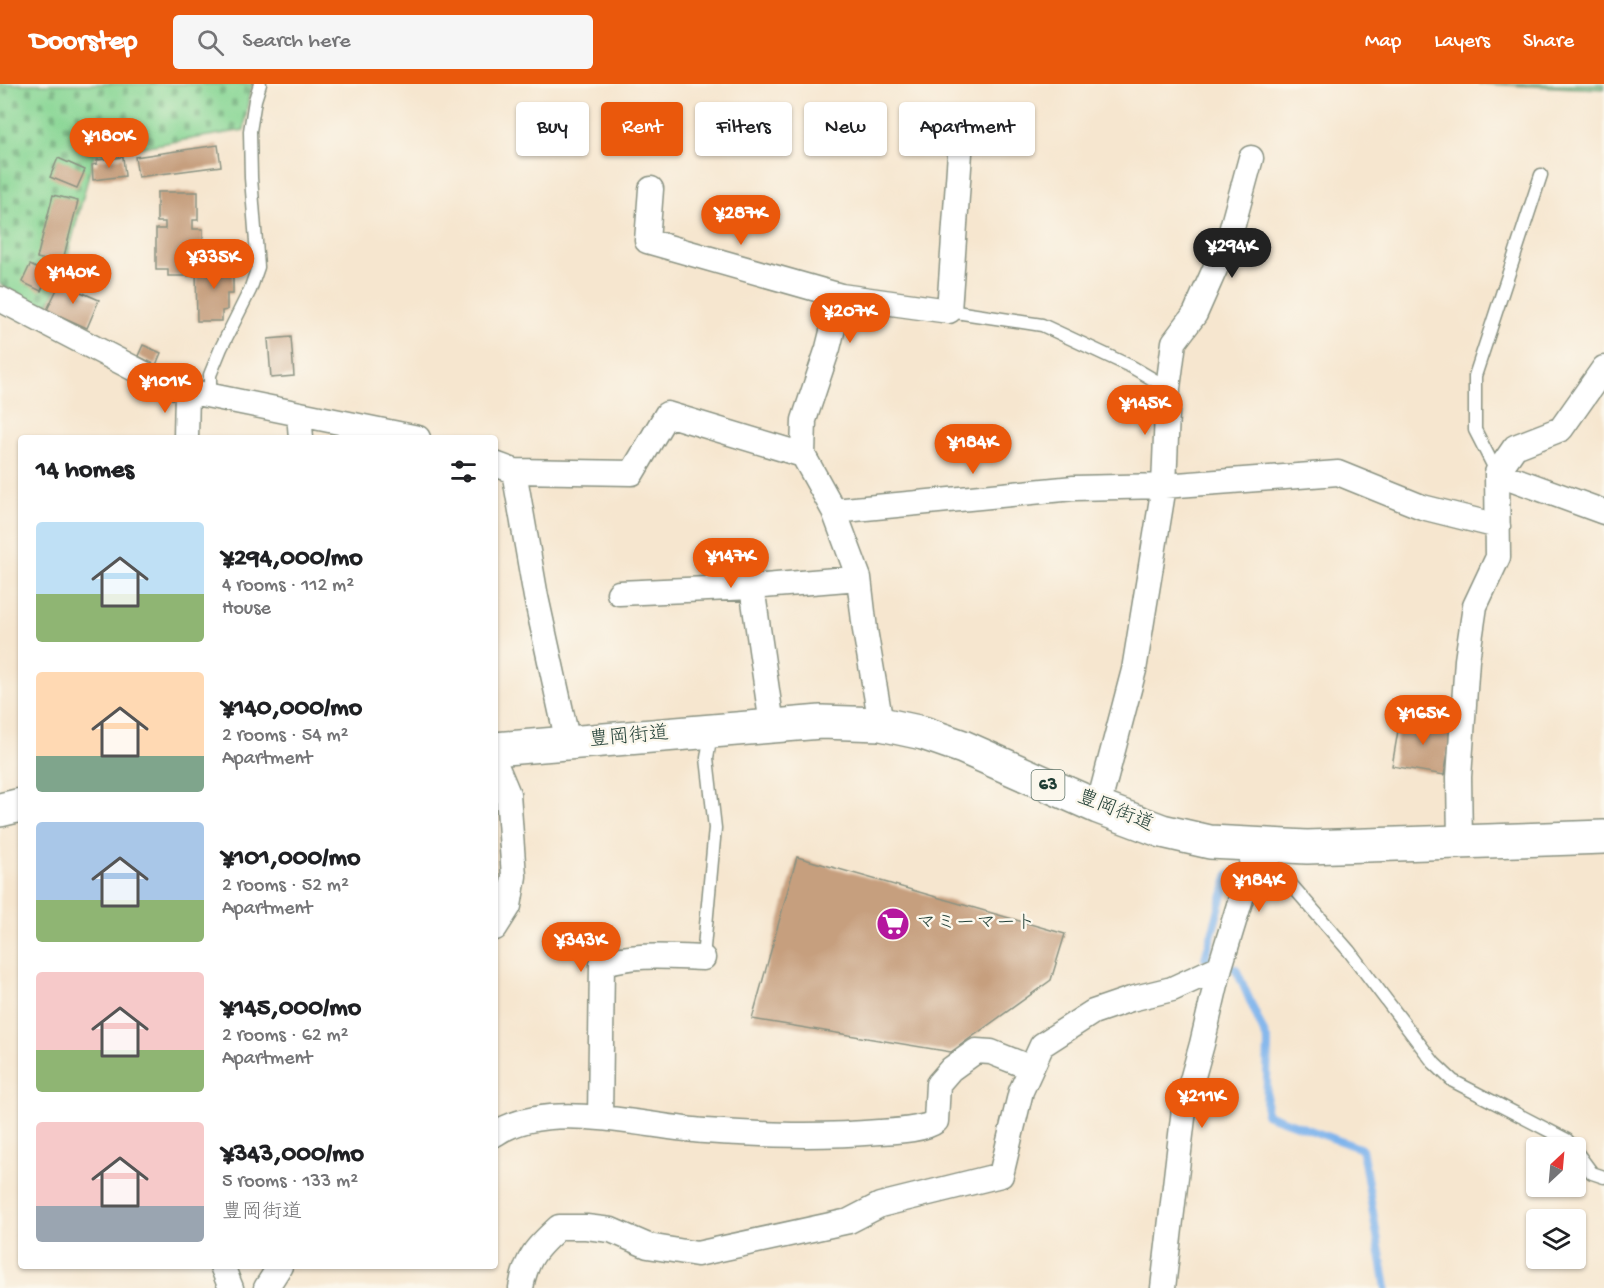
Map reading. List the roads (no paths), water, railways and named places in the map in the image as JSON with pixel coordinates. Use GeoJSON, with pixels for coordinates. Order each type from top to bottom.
{"type":"FeatureCollection","features":[{"type":"Feature","properties":{"kind":"main road","name":"豊岡街道"},"geometry":{"type":"LineString","coordinates":[[498,749],[772,725],[821,722],[881,724],[923,733],[963,747],[1098,807],[1162,831],[1210,842],[1307,847],[1604,837]]}},
{"type":"Feature","properties":{"kind":"main road"},"geometry":{"type":"LineString","coordinates":[[0,810],[18,806]]}},
{"type":"Feature","properties":{"kind":"street"},"geometry":{"type":"LineString","coordinates":[[651,189],[647,241],[841,296],[949,311],[960,156]]}},
{"type":"Feature","properties":{"kind":"street"},"geometry":{"type":"LineString","coordinates":[[1098,807],[1134,670],[1164,486],[1168,388],[1174,342],[1195,314],[1230,235],[1251,159]]}},
{"type":"Feature","properties":{"kind":"street"},"geometry":{"type":"LineString","coordinates":[[841,296],[828,348],[804,420],[803,455],[834,511],[859,578],[865,630],[881,724]]}},
{"type":"Feature","properties":{"kind":"street"},"geometry":{"type":"LineString","coordinates":[[0,299],[152,378],[186,392],[403,435]]}},
{"type":"Feature","properties":{"kind":"street"},"geometry":{"type":"LineString","coordinates":[[1460,841],[1459,777],[1467,660],[1475,606],[1498,557],[1497,472],[1515,447],[1561,429],[1604,368]]}},
{"type":"Feature","properties":{"kind":"street"},"geometry":{"type":"LineString","coordinates":[[186,392],[186,435]]}},
{"type":"Feature","properties":{"kind":"street"},"geometry":{"type":"LineString","coordinates":[[299,414],[301,435]]}},
{"type":"Feature","properties":{"kind":"street"},"geometry":{"type":"LineString","coordinates":[[568,743],[536,597],[504,467],[632,473],[667,414],[803,455]]}},
{"type":"Feature","properties":{"kind":"street"},"geometry":{"type":"LineString","coordinates":[[1497,472],[1604,512]]}},
{"type":"Feature","properties":{"kind":"street"},"geometry":{"type":"LineString","coordinates":[[834,511],[1074,488],[1164,486],[1338,473],[1422,507],[1498,526]]}},
{"type":"Feature","properties":{"kind":"street"},"geometry":{"type":"LineString","coordinates":[[619,593],[752,587],[859,578]]}},
{"type":"Feature","properties":{"kind":"street"},"geometry":{"type":"LineString","coordinates":[[752,587],[772,725]]}},
{"type":"Feature","properties":{"kind":"street"},"geometry":{"type":"LineString","coordinates":[[498,770],[508,794],[514,876],[509,906],[498,923]]}},
{"type":"Feature","properties":{"kind":"street"},"geometry":{"type":"LineString","coordinates":[[1163,1288],[1184,1109],[1220,967],[1257,846]]}},
{"type":"Feature","properties":{"kind":"street"},"geometry":{"type":"LineString","coordinates":[[600,1118],[602,964],[613,960],[659,956],[703,958]]}},
{"type":"Feature","properties":{"kind":"street"},"geometry":{"type":"LineString","coordinates":[[521,1288],[524,1269],[538,1245],[559,1227],[611,1230],[648,1246],[697,1254],[849,1221],[880,1204],[1002,1175],[1021,1091],[1042,1045],[1093,1012],[1131,999],[1172,989],[1220,967]]}},
{"type":"Feature","properties":{"kind":"street"},"geometry":{"type":"LineString","coordinates":[[498,1132],[526,1120],[555,1117],[600,1118],[672,1129],[794,1137],[888,1131],[930,1125],[936,1121],[938,1084],[951,1069],[976,1051],[991,1052],[1031,1068]]}},
{"type":"Feature","properties":{"kind":"street"},"geometry":{"type":"LineString","coordinates":[[223,1269],[231,1288]]}},
{"type":"Feature","properties":{"kind":"street"},"geometry":{"type":"LineString","coordinates":[[266,1288],[278,1269]]}},
{"type":"Feature","properties":{"kind":"lane"},"geometry":{"type":"LineString","coordinates":[[210,396],[210,375],[220,348],[250,290],[258,267],[250,131],[260,84]]}},
{"type":"Feature","properties":{"kind":"lane"},"geometry":{"type":"LineString","coordinates":[[1497,472],[1475,430],[1475,376],[1541,175]]}},
{"type":"Feature","properties":{"kind":"lane"},"geometry":{"type":"LineString","coordinates":[[949,311],[1042,325],[1132,367],[1168,388]]}},
{"type":"Feature","properties":{"kind":"lane"},"geometry":{"type":"LineString","coordinates":[[703,958],[715,828],[707,758],[711,731]]}},
{"type":"Feature","properties":{"kind":"lane"},"geometry":{"type":"LineString","coordinates":[[1257,846],[1349,951],[1434,1063],[1453,1081],[1562,1137]]}},
{"type":"Feature","properties":{"kind":"lane"},"geometry":{"type":"LineString","coordinates":[[1586,1165],[1592,1173],[1604,1177]]}},
{"type":"Feature","properties":{"kind":"waterway"},"geometry":{"type":"LineString","coordinates":[[1229,874],[1205,958],[1236,969],[1268,1042],[1266,1114],[1362,1149],[1386,1288]]}},
{"type":"Feature","properties":{"kind":"place","name":"マミーマート"},"geometry":{"type":"Point","coordinates":[893,924]}}]}
